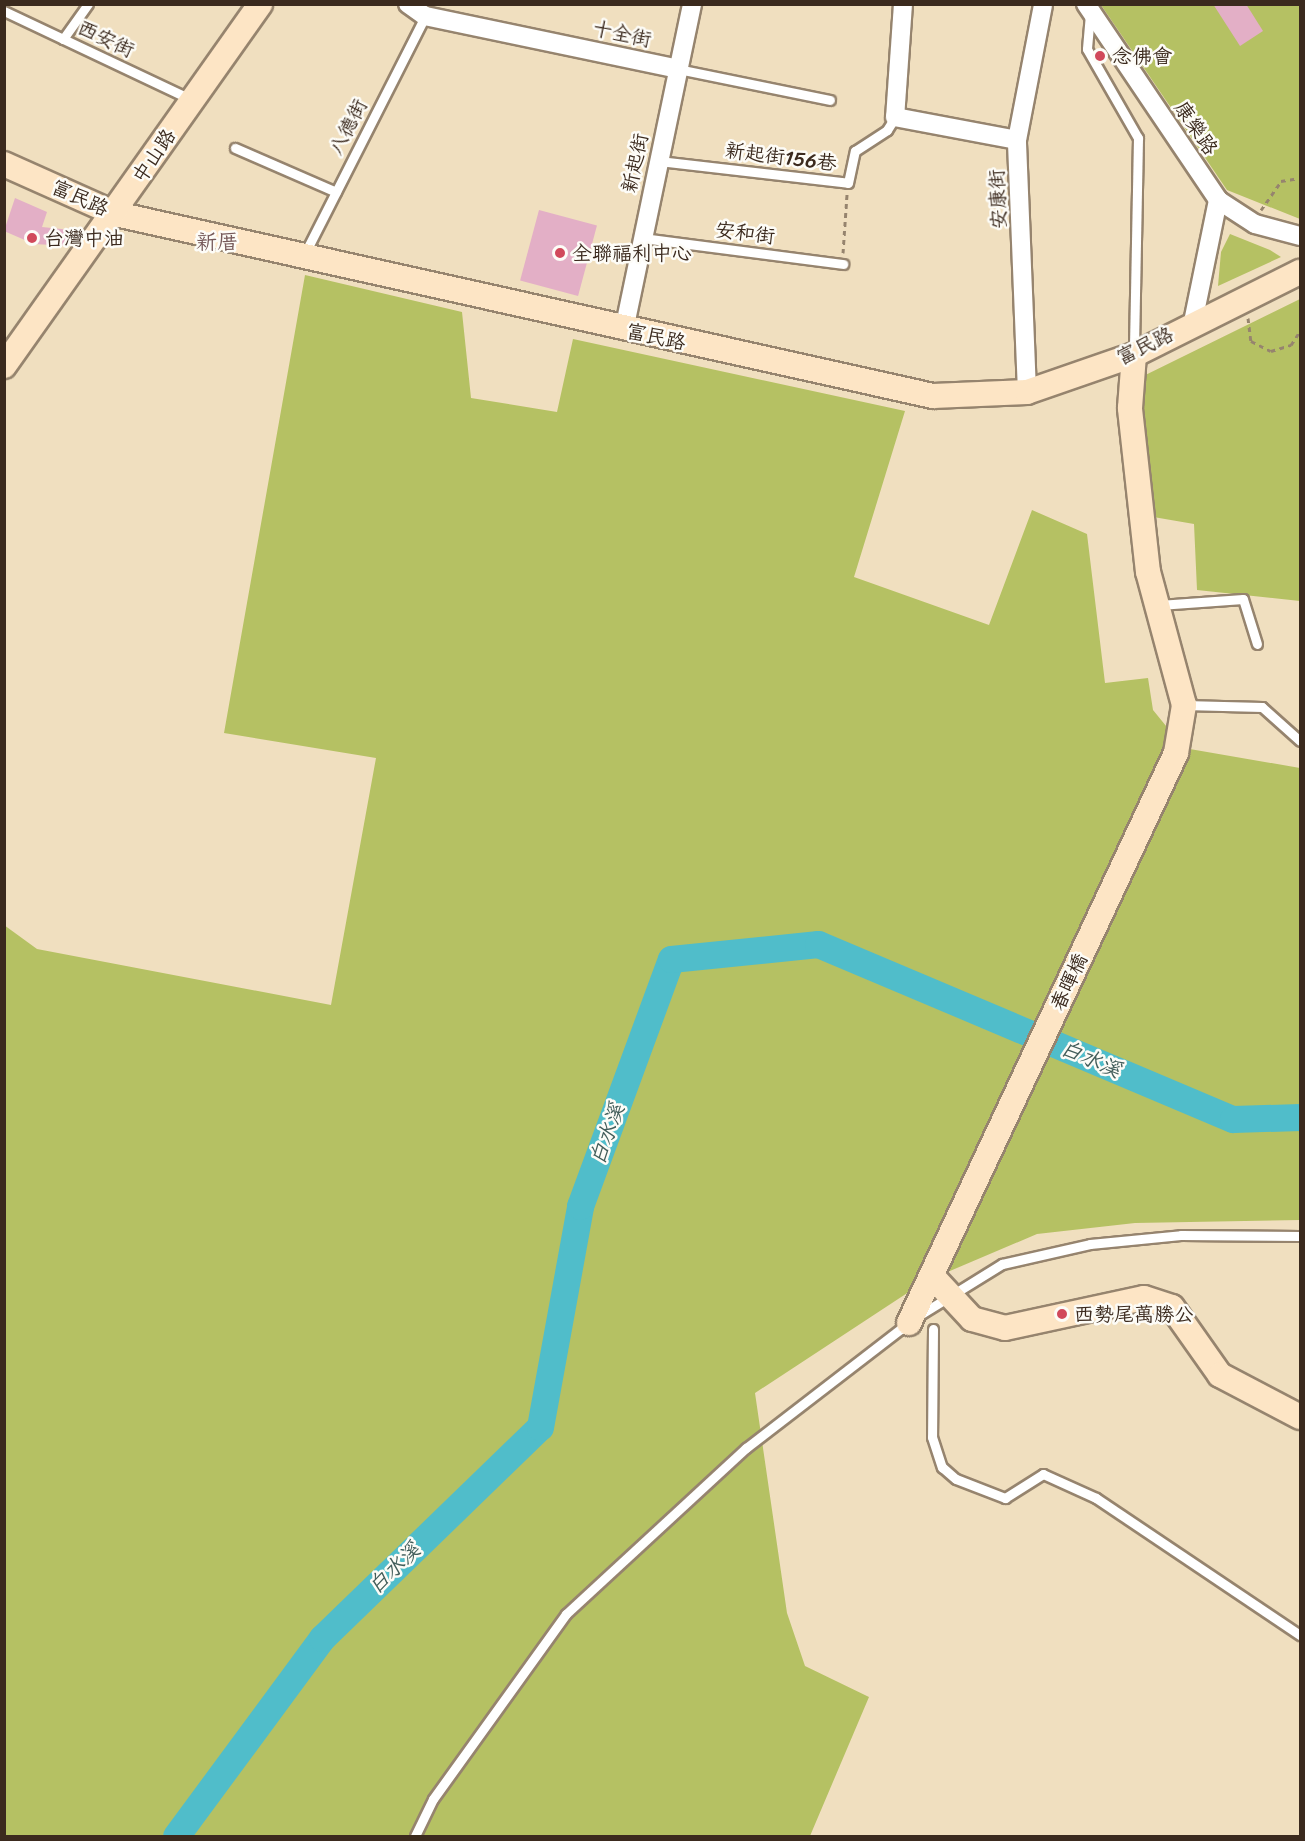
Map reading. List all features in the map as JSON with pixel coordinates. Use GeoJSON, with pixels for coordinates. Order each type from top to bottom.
{"type":"FeatureCollection","features":[{"type":"Feature","properties":{"kind":"street","name":"中山路"},"geometry":{"type":"LineString","coordinates":[[4,366],[116,214],[192,100],[261,4]]}},
{"type":"Feature","properties":{"kind":"street","name":"十全街"},"geometry":{"type":"LineString","coordinates":[[408,4],[425,16],[678,69]]}},
{"type":"Feature","properties":{"kind":"street","name":"新起街"},"geometry":{"type":"LineString","coordinates":[[624,330],[692,4]]}},
{"type":"Feature","properties":{"kind":"street"},"geometry":{"type":"LineString","coordinates":[[903,4],[895,117],[1017,140]]}},
{"type":"Feature","properties":{"kind":"street","name":"安康街"},"geometry":{"type":"LineString","coordinates":[[1027,392],[1017,140],[1042,5]]}},
{"type":"Feature","properties":{"kind":"street","name":"康樂路"},"geometry":{"type":"LineString","coordinates":[[1088,8],[1218,200],[1255,224],[1300,236]]}},
{"type":"Feature","properties":{"kind":"street","name":"富民路"},"geometry":{"type":"LineString","coordinates":[[4,164],[116,214],[304,255],[624,330],[933,396],[1027,392],[1134,355],[1245,296],[1300,273]]}},
{"type":"Feature","properties":{"kind":"street"},"geometry":{"type":"LineString","coordinates":[[1193,322],[1218,200]]}},
{"type":"Feature","properties":{"kind":"street"},"geometry":{"type":"LineString","coordinates":[[1134,355],[1130,408],[1148,572],[1184,705]]}},
{"type":"Feature","properties":{"kind":"street","name":"春暉橋"},"geometry":{"type":"LineString","coordinates":[[909,1323],[933,1277],[1176,753],[1184,705]]}},
{"type":"Feature","properties":{"kind":"street"},"geometry":{"type":"LineString","coordinates":[[933,1277],[972,1318],[1005,1329],[1144,1298],[1172,1307],[1220,1375],[1300,1417]]}},
{"type":"Feature","properties":{"kind":"lane"},"geometry":{"type":"LineString","coordinates":[[63,39],[88,4]]}},
{"type":"Feature","properties":{"kind":"lane"},"geometry":{"type":"LineString","coordinates":[[1088,8],[1087,49],[1138,138],[1134,355]]}},
{"type":"Feature","properties":{"kind":"lane","name":"西安街"},"geometry":{"type":"LineString","coordinates":[[4,11],[192,100]]}},
{"type":"Feature","properties":{"kind":"lane","name":"八德街"},"geometry":{"type":"LineString","coordinates":[[304,255],[425,16]]}},
{"type":"Feature","properties":{"kind":"lane","name":"十全街"},"geometry":{"type":"LineString","coordinates":[[678,69],[830,100]]}},
{"type":"Feature","properties":{"kind":"lane","name":"新起街156巷"},"geometry":{"type":"LineString","coordinates":[[659,161],[848,183],[855,151],[887,130],[895,117]]}},
{"type":"Feature","properties":{"kind":"lane"},"geometry":{"type":"LineString","coordinates":[[235,147],[336,192]]}},
{"type":"Feature","properties":{"kind":"lane","name":"安和街"},"geometry":{"type":"LineString","coordinates":[[643,238],[843,264]]}},
{"type":"Feature","properties":{"kind":"lane"},"geometry":{"type":"LineString","coordinates":[[1157,605],[1243,599],[1257,644]]}},
{"type":"Feature","properties":{"kind":"lane"},"geometry":{"type":"LineString","coordinates":[[1184,705],[1262,707],[1300,741]]}},
{"type":"Feature","properties":{"kind":"lane"},"geometry":{"type":"LineString","coordinates":[[415,1836],[433,1799],[566,1614],[746,1448],[909,1323],[951,1294],[1002,1264],[1090,1244],[1181,1235],[1300,1236]]}},
{"type":"Feature","properties":{"kind":"lane"},"geometry":{"type":"LineString","coordinates":[[933,1329],[932,1437],[942,1467],[956,1479],[1005,1498],[1027,1479],[1043,1474],[1114,1509],[1300,1635]]}},
{"type":"Feature","properties":{"kind":"path"},"geometry":{"type":"LineString","coordinates":[[1255,224],[1267,196],[1281,182],[1300,178]]}},
{"type":"Feature","properties":{"kind":"path"},"geometry":{"type":"LineString","coordinates":[[843,264],[848,183]]}},
{"type":"Feature","properties":{"kind":"path"},"geometry":{"type":"LineString","coordinates":[[1245,296],[1251,341],[1271,351],[1291,345],[1300,332]]}},
{"type":"Feature","properties":{"kind":"green space"},"geometry":{"type":"Polygon","coordinates":[[[1101,5],[1300,5],[1300,219],[1227,190],[1101,5]]]}},
{"type":"Feature","properties":{"kind":"green space"},"geometry":{"type":"Polygon","coordinates":[[[1230,234],[1270,250],[1281,257],[1218,286],[1221,252],[1230,234]]]}},
{"type":"Feature","properties":{"kind":"green space"},"geometry":{"type":"Polygon","coordinates":[[[305,275],[462,312],[471,398],[557,412],[573,339],[905,411],[854,577],[989,625],[1032,510],[1087,534],[1105,683],[1148,678],[1153,710],[1184,748],[1300,768],[1300,1220],[1135,1223],[1037,1234],[924,1282],[755,1393],[787,1613],[805,1666],[869,1697],[810,1836],[5,1836],[4,925],[37,949],[331,1005],[376,758],[224,733],[305,275]]]}},
{"type":"Feature","properties":{"kind":"green space"},"geometry":{"type":"Polygon","coordinates":[[[1300,299],[1300,601],[1197,590],[1194,524],[1136,514],[1121,387],[1300,299]]]}},
{"type":"Feature","properties":{"kind":"building"},"geometry":{"type":"Polygon","coordinates":[[[1213,4],[1246,4],[1263,31],[1240,46],[1213,4]]]}},
{"type":"Feature","properties":{"kind":"building"},"geometry":{"type":"Polygon","coordinates":[[[15,198],[47,212],[42,227],[71,230],[70,246],[34,244],[4,231],[15,198]]]}},
{"type":"Feature","properties":{"kind":"building","name":"全聯福利中心"},"geometry":{"type":"Polygon","coordinates":[[[539,210],[597,226],[578,296],[520,281],[539,210]]]}},
{"type":"Feature","properties":{"kind":"waterway","name":"白水溪"},"geometry":{"type":"LineString","coordinates":[[176,1836],[322,1638],[540,1427],[580,1206],[671,959],[818,944],[1233,1119],[1300,1117]]}},
{"type":"Feature","properties":{"kind":"place","name":"念佛會"},"geometry":{"type":"Point","coordinates":[1100,56]}},
{"type":"Feature","properties":{"kind":"place","name":"台灣中油"},"geometry":{"type":"Point","coordinates":[32,238]}},
{"type":"Feature","properties":{"kind":"place","name":"全聯福利中心"},"geometry":{"type":"Point","coordinates":[560,253]}},
{"type":"Feature","properties":{"kind":"place","name":"西勢尾萬勝公"},"geometry":{"type":"Point","coordinates":[1062,1314]}},
{"type":"Feature","properties":{"kind":"district","name":"新厝"},"geometry":{"type":"Point","coordinates":[217,242]}}]}
